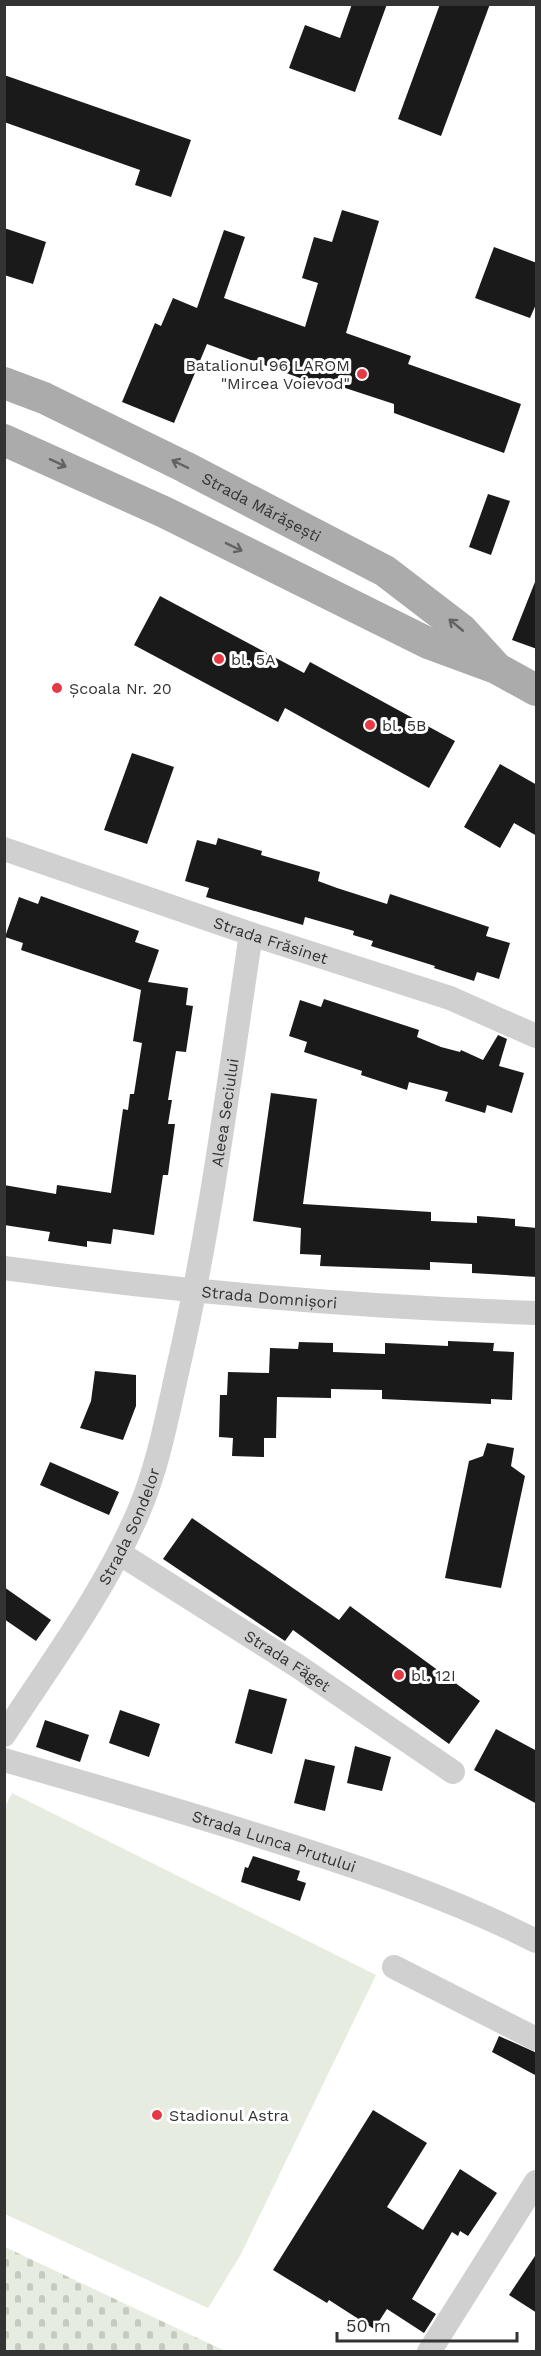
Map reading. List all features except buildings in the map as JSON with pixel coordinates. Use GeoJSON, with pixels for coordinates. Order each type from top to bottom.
{"type":"FeatureCollection","features":[{"type":"Feature","properties":{"kind":"main road","name":"Strada Mărășești"},"geometry":{"type":"LineString","coordinates":[[4,383],[44,398],[185,467],[385,571],[462,630],[496,668]]}},
{"type":"Feature","properties":{"kind":"main road","name":"Strada Mărășești"},"geometry":{"type":"LineString","coordinates":[[4,440],[164,512],[428,643],[496,668],[537,690]]}},
{"type":"Feature","properties":{"kind":"street","name":"Strada Frăsinet"},"geometry":{"type":"LineString","coordinates":[[4,849],[251,934],[450,998],[537,1036]]}},
{"type":"Feature","properties":{"kind":"street","name":"Aleea Seciului"},"geometry":{"type":"LineString","coordinates":[[196,1291],[251,934]]}},
{"type":"Feature","properties":{"kind":"street","name":"Strada Domnișori"},"geometry":{"type":"LineString","coordinates":[[4,1268],[196,1291],[401,1307],[537,1313]]}},
{"type":"Feature","properties":{"kind":"street","name":"Strada Sondelor"},"geometry":{"type":"LineString","coordinates":[[4,1735],[88,1607],[119,1553],[139,1511],[153,1472],[196,1291]]}},
{"type":"Feature","properties":{"kind":"street","name":"Strada Făget"},"geometry":{"type":"LineString","coordinates":[[119,1553],[299,1667],[453,1772]]}},
{"type":"Feature","properties":{"kind":"street","name":"Strada Lunca Prutului"},"geometry":{"type":"LineString","coordinates":[[4,1760],[141,1798],[353,1865],[474,1910],[537,1941]]}},
{"type":"Feature","properties":{"kind":"street"},"geometry":{"type":"LineString","coordinates":[[394,1967],[537,2039]]}},
{"type":"Feature","properties":{"kind":"street"},"geometry":{"type":"LineString","coordinates":[[429,2352],[537,2182]]}},
{"type":"Feature","properties":{"kind":"green space","name":"Stadionul Astra"},"geometry":{"type":"Polygon","coordinates":[[[12,1793],[376,1975],[240,2256],[208,2308],[5,2214],[4,1809],[12,1793]]]}},
{"type":"Feature","properties":{"kind":"green space"},"geometry":{"type":"Polygon","coordinates":[[[5,2247],[225,2351],[5,2351],[5,2247]]]}},
{"type":"Feature","properties":{"kind":"place","name":"Batalionul 96 LAROM \"Mircea Voievod\""},"geometry":{"type":"Point","coordinates":[362,374]}},
{"type":"Feature","properties":{"kind":"place","name":"bl. 5A"},"geometry":{"type":"Point","coordinates":[219,659]}},
{"type":"Feature","properties":{"kind":"place","name":"Școala Nr. 20"},"geometry":{"type":"Point","coordinates":[57,688]}},
{"type":"Feature","properties":{"kind":"place","name":"bl. 5B"},"geometry":{"type":"Point","coordinates":[370,725]}},
{"type":"Feature","properties":{"kind":"place","name":"bl. 12I"},"geometry":{"type":"Point","coordinates":[399,1675]}},
{"type":"Feature","properties":{"kind":"place","name":"Stadionul Astra"},"geometry":{"type":"Point","coordinates":[157,2115]}}]}
